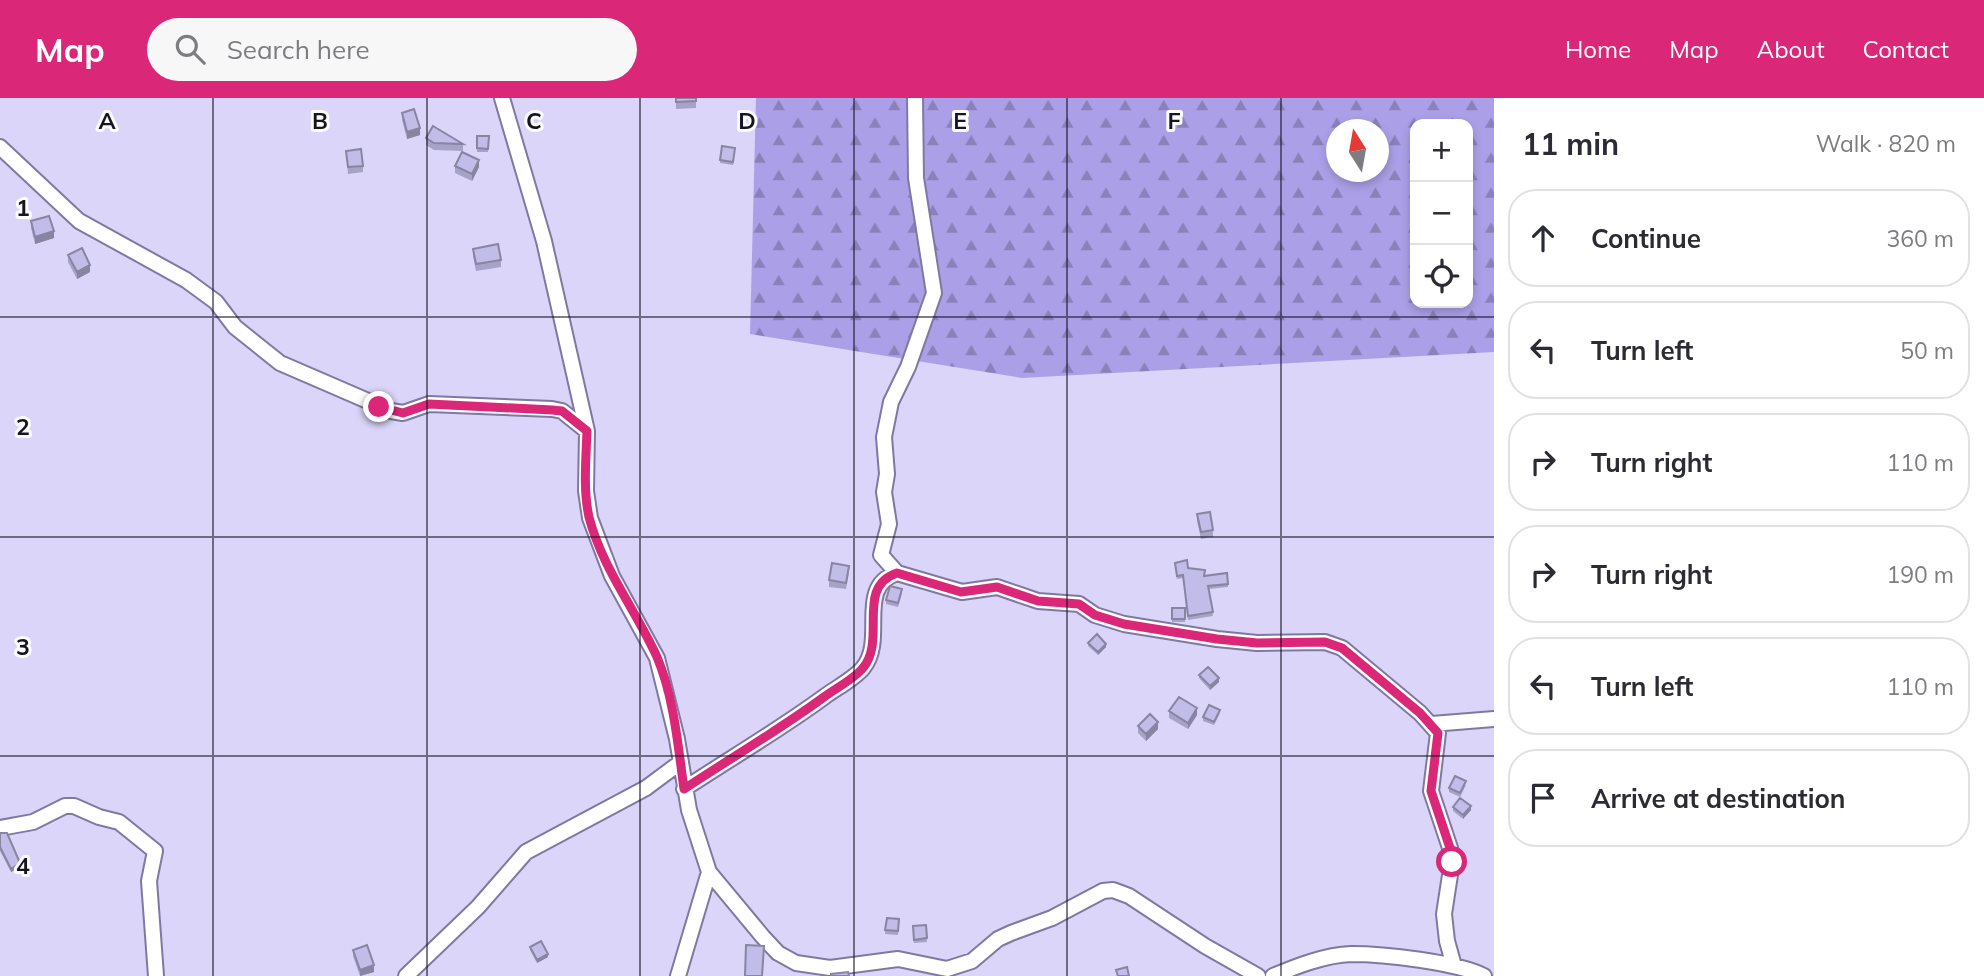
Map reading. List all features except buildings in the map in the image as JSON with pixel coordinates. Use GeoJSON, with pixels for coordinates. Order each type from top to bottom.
{"type":"FeatureCollection","features":[{"type":"Feature","properties":{"kind":"street"},"geometry":{"type":"LineString","coordinates":[[502,98],[544,241],[587,431],[586,491],[590,518],[612,576],[657,658],[681,762],[684,789],[709,872],[778,953],[796,963],[830,968],[898,959],[947,969],[972,961],[998,939],[1052,918],[1103,891],[1113,890],[1129,896],[1205,946],[1258,976]]}},
{"type":"Feature","properties":{"kind":"street"},"geometry":{"type":"LineString","coordinates":[[684,789],[778,731],[864,667],[872,646],[876,563],[889,524],[884,492],[887,474],[884,436],[891,402],[908,367],[934,293],[916,178],[915,98]]}},
{"type":"Feature","properties":{"kind":"street"},"geometry":{"type":"LineString","coordinates":[[0,146],[79,221],[186,280],[216,302],[234,327],[280,363],[391,411],[403,413],[429,404],[562,411],[587,431]]}},
{"type":"Feature","properties":{"kind":"street"},"geometry":{"type":"LineString","coordinates":[[881,551],[884,559],[897,573],[961,592],[997,587],[1038,601],[1079,604],[1108,620],[1205,637],[1257,643],[1325,642],[1342,648],[1432,724],[1438,733],[1431,791],[1452,862],[1444,914],[1447,941],[1454,966]]}},
{"type":"Feature","properties":{"kind":"street"},"geometry":{"type":"LineString","coordinates":[[876,589],[887,576],[897,573]]}},
{"type":"Feature","properties":{"kind":"street"},"geometry":{"type":"LineString","coordinates":[[1432,724],[1494,719]]}},
{"type":"Feature","properties":{"kind":"street"},"geometry":{"type":"LineString","coordinates":[[406,976],[478,907],[526,852],[646,788],[681,762]]}},
{"type":"Feature","properties":{"kind":"street"},"geometry":{"type":"LineString","coordinates":[[0,828],[33,821],[65,806],[74,806],[99,817],[119,821],[155,851],[149,881],[156,976]]}},
{"type":"Feature","properties":{"kind":"street"},"geometry":{"type":"LineString","coordinates":[[678,976],[709,872]]}},
{"type":"Feature","properties":{"kind":"street"},"geometry":{"type":"LineString","coordinates":[[1273,976],[1302,964],[1351,954],[1454,966],[1484,976]]}},
{"type":"Feature","properties":{"kind":"green space"},"geometry":{"type":"Polygon","coordinates":[[[756,98],[1494,98],[1494,352],[1022,378],[750,334],[756,98]]]}},
{"type":"Feature","properties":{"kind":"route"},"geometry":{"type":"LineString","coordinates":[[379,407],[403,413],[429,404],[562,411],[587,431],[586,491],[590,518],[612,576],[657,658],[677,739],[684,789],[727,760],[778,731],[864,667],[872,646],[876,589],[887,576],[897,573],[961,592],[997,587],[1051,604],[1079,604],[1095,615],[1124,624],[1217,639],[1257,643],[1325,642],[1342,648],[1420,713],[1438,733],[1431,791],[1452,862]]}}]}
